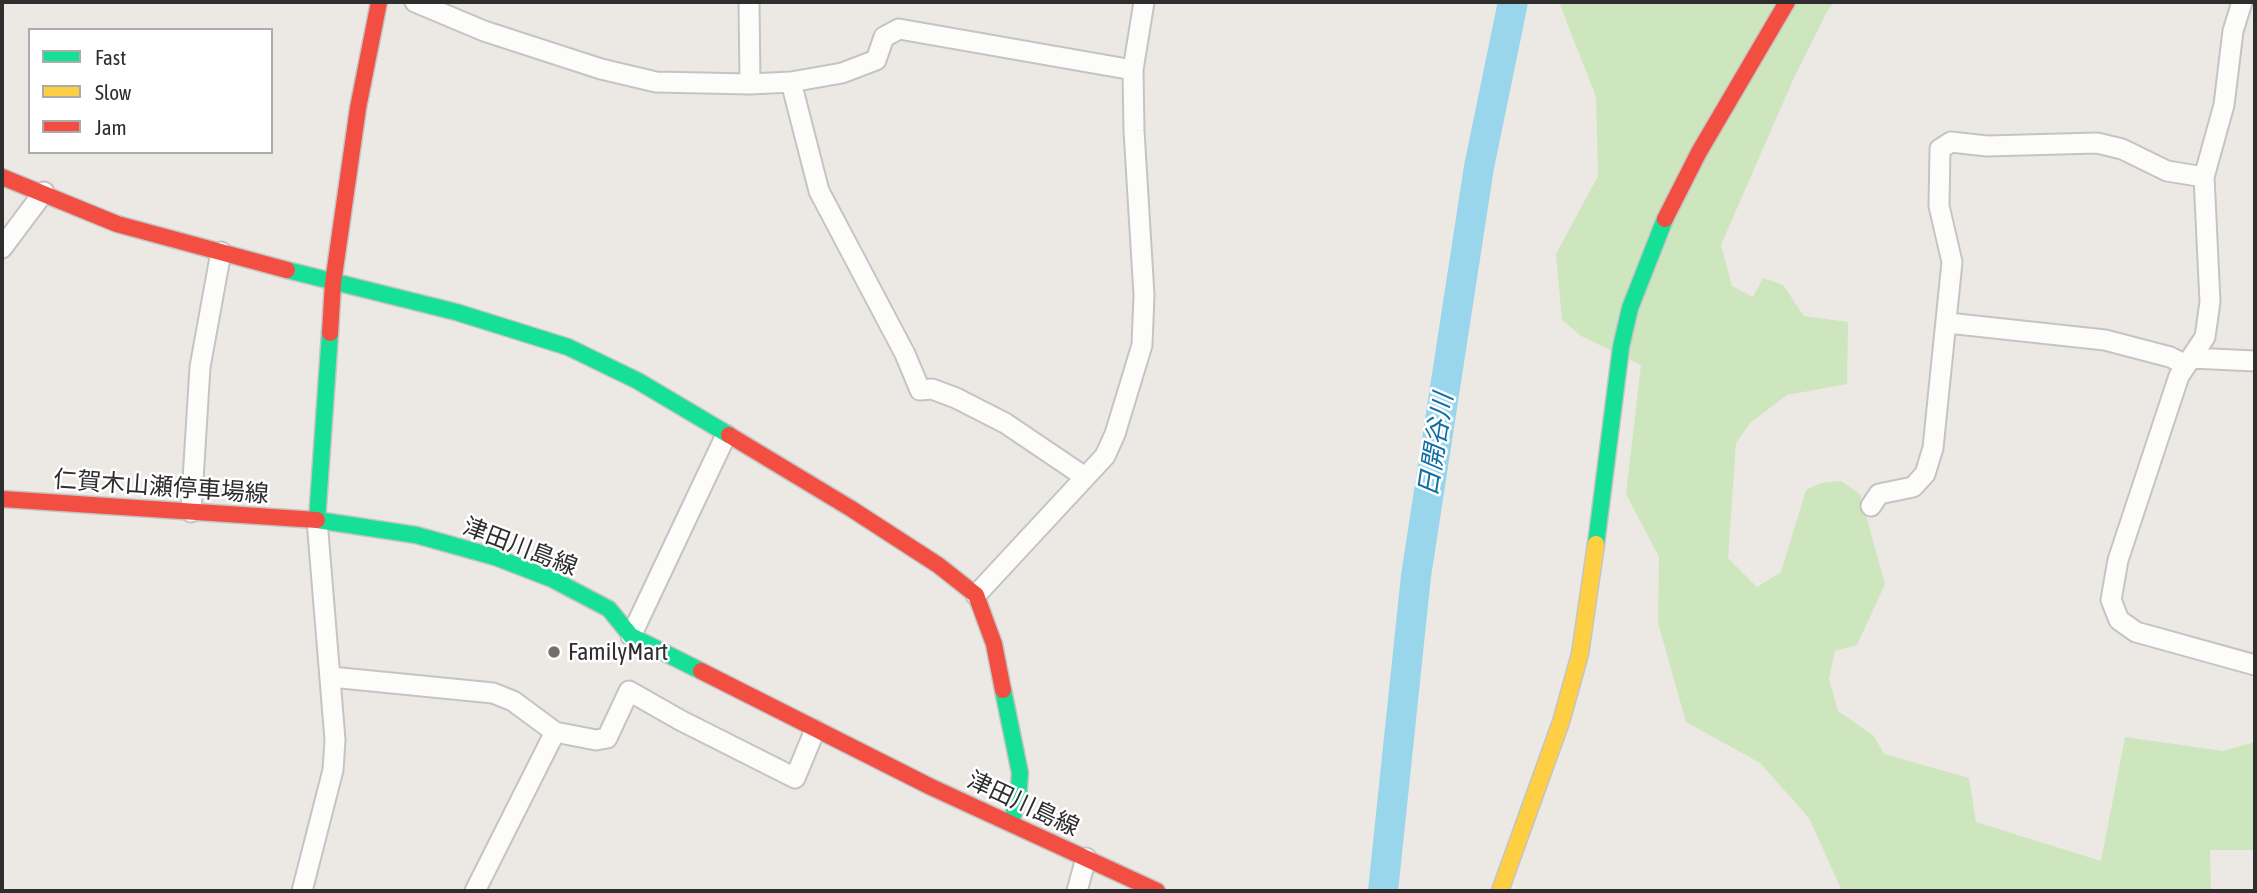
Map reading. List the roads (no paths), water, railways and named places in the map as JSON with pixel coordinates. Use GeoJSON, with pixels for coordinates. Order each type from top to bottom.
{"type":"FeatureCollection","features":[{"type":"Feature","properties":{"kind":"street"},"geometry":{"type":"LineString","coordinates":[[302,891],[333,770],[331,677],[317,520],[333,283],[358,108],[379,2]]}},
{"type":"Feature","properties":{"kind":"street"},"geometry":{"type":"LineString","coordinates":[[415,2],[497,35],[601,69],[656,82],[750,84],[791,82],[842,74],[876,60],[884,37],[899,29],[1133,70]]}},
{"type":"Feature","properties":{"kind":"street"},"geometry":{"type":"LineString","coordinates":[[749,2],[750,84]]}},
{"type":"Feature","properties":{"kind":"street"},"geometry":{"type":"LineString","coordinates":[[976,595],[1105,456],[1115,434],[1142,345],[1144,295],[1133,131],[1133,70],[1144,2]]}},
{"type":"Feature","properties":{"kind":"street"},"geometry":{"type":"LineString","coordinates":[[1500,891],[1560,722],[1580,654],[1592,583],[1621,346],[1630,308],[1670,208],[1699,152],[1787,2]]}},
{"type":"Feature","properties":{"kind":"street"},"geometry":{"type":"LineString","coordinates":[[2242,2],[2233,31],[2224,105],[2204,177],[2210,302],[2205,337],[2179,376],[2147,464],[2118,560],[2111,600],[2119,621],[2136,632],[2255,665]]}},
{"type":"Feature","properties":{"kind":"street"},"geometry":{"type":"LineString","coordinates":[[791,82],[819,191],[905,354],[920,390],[932,389],[956,398],[1005,423],[1086,477]]}},
{"type":"Feature","properties":{"kind":"street"},"geometry":{"type":"LineString","coordinates":[[1871,506],[1879,494],[1913,487],[1925,474],[1933,448],[1948,323],[1952,262],[1939,206],[1940,149],[1951,142],[1987,146],[2097,143],[2122,149],[2167,171],[2204,177]]}},
{"type":"Feature","properties":{"kind":"street"},"geometry":{"type":"LineString","coordinates":[[2,177],[117,224],[333,283],[456,312],[568,348],[638,381],[850,508],[938,565],[976,595],[994,644],[1020,773],[1018,799],[1011,823]]}},
{"type":"Feature","properties":{"kind":"street"},"geometry":{"type":"LineString","coordinates":[[2,248],[44,192]]}},
{"type":"Feature","properties":{"kind":"street"},"geometry":{"type":"LineString","coordinates":[[191,512],[200,367],[221,252]]}},
{"type":"Feature","properties":{"kind":"street"},"geometry":{"type":"LineString","coordinates":[[1948,323],[2105,340],[2188,362],[2255,361]]}},
{"type":"Feature","properties":{"kind":"street"},"geometry":{"type":"LineString","coordinates":[[631,636],[726,435]]}},
{"type":"Feature","properties":{"kind":"street","name":"仁賀木山瀬停車場線"},"geometry":{"type":"LineString","coordinates":[[2,499],[317,520]]}},
{"type":"Feature","properties":{"kind":"street","name":"津田川島線"},"geometry":{"type":"LineString","coordinates":[[317,520],[416,535],[552,579],[609,609],[631,636],[753,695],[815,730],[1157,891]]}},
{"type":"Feature","properties":{"kind":"street"},"geometry":{"type":"LineString","coordinates":[[331,677],[493,693],[513,701],[555,732],[596,740],[607,738],[629,691],[795,778],[815,730]]}},
{"type":"Feature","properties":{"kind":"street"},"geometry":{"type":"LineString","coordinates":[[475,891],[555,732]]}},
{"type":"Feature","properties":{"kind":"street"},"geometry":{"type":"LineString","coordinates":[[1077,891],[1086,858]]}},
{"type":"Feature","properties":{"kind":"waterway","name":"日開谷川"},"geometry":{"type":"LineString","coordinates":[[1383,891],[1416,576],[1479,167],[1513,2]]}},
{"type":"Feature","properties":{"kind":"place","name":"FamilyMart"},"geometry":{"type":"Point","coordinates":[554,652]}}]}
